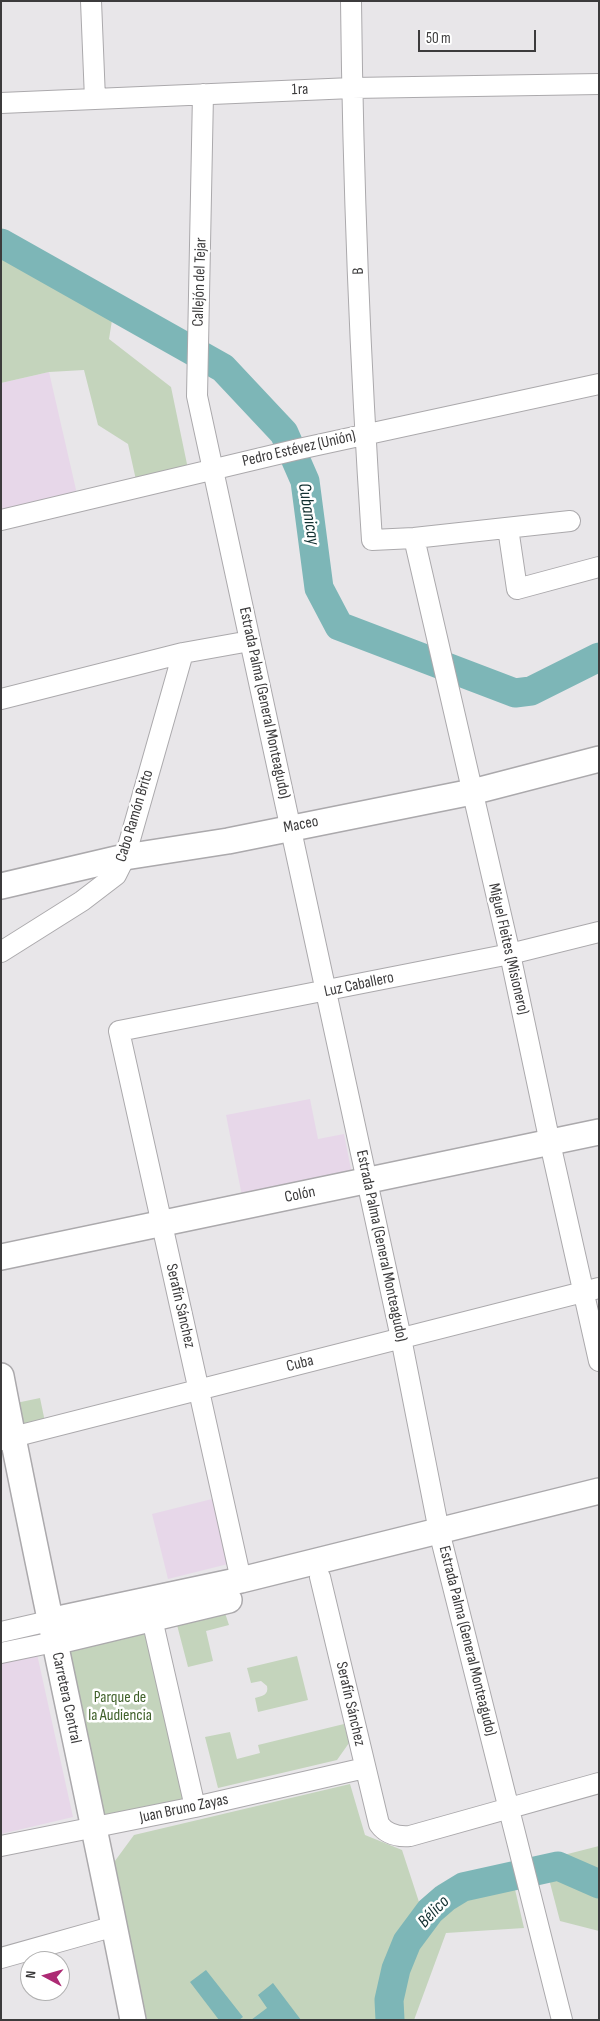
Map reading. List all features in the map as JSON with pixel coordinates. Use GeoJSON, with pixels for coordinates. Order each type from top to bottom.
{"type":"FeatureCollection","features":[{"type":"Feature","properties":{"kind":"main road","name":"Maceo"},"geometry":{"type":"LineString","coordinates":[[1,886],[125,857],[228,841],[290,827],[472,792],[599,759]]}},
{"type":"Feature","properties":{"kind":"main road","name":"Colón"},"geometry":{"type":"LineString","coordinates":[[1,1257],[599,1132]]}},
{"type":"Feature","properties":{"kind":"main road","name":"Carretera Central"},"geometry":{"type":"LineString","coordinates":[[1,1376],[7,1438],[95,1828],[133,2020]]}},
{"type":"Feature","properties":{"kind":"main road"},"geometry":{"type":"LineString","coordinates":[[52,1632],[152,1619],[320,1577],[599,1491]]}},
{"type":"Feature","properties":{"kind":"main road"},"geometry":{"type":"LineString","coordinates":[[52,1632],[241,1580],[599,1508]]}},
{"type":"Feature","properties":{"kind":"street"},"geometry":{"type":"LineString","coordinates":[[92,1],[94,99]]}},
{"type":"Feature","properties":{"kind":"street","name":"B"},"geometry":{"type":"LineString","coordinates":[[351,1],[352,88],[365,435],[372,540],[414,538]]}},
{"type":"Feature","properties":{"kind":"street","name":"1ra"},"geometry":{"type":"LineString","coordinates":[[1,103],[352,88],[599,84]]}},
{"type":"Feature","properties":{"kind":"street","name":"Callejón del Tejar"},"geometry":{"type":"LineString","coordinates":[[203,94],[197,396],[213,469]]}},
{"type":"Feature","properties":{"kind":"street","name":"Pedro Estévez (Unión)"},"geometry":{"type":"LineString","coordinates":[[1,520],[275,454],[599,384]]}},
{"type":"Feature","properties":{"kind":"street","name":"Estrada Palma (General Monteagudo)"},"geometry":{"type":"LineString","coordinates":[[213,469],[401,1338],[441,1539],[562,2020]]}},
{"type":"Feature","properties":{"kind":"street"},"geometry":{"type":"LineString","coordinates":[[414,538],[570,521]]}},
{"type":"Feature","properties":{"kind":"street"},"geometry":{"type":"LineString","coordinates":[[508,528],[517,589],[599,566]]}},
{"type":"Feature","properties":{"kind":"street","name":"Miguel Fleites (Misionero)"},"geometry":{"type":"LineString","coordinates":[[414,538],[510,954],[550,1143],[591,1290],[599,1361]]}},
{"type":"Feature","properties":{"kind":"street"},"geometry":{"type":"LineString","coordinates":[[1,699],[183,653],[250,640]]}},
{"type":"Feature","properties":{"kind":"street","name":"Cabo Ramón Brito"},"geometry":{"type":"LineString","coordinates":[[1,952],[82,901],[116,874],[125,857],[183,653]]}},
{"type":"Feature","properties":{"kind":"street","name":"Luz Caballero"},"geometry":{"type":"LineString","coordinates":[[118,1032],[510,954],[599,932]]}},
{"type":"Feature","properties":{"kind":"street","name":"Serafín Sánchez"},"geometry":{"type":"LineString","coordinates":[[118,1032],[241,1580]]}},
{"type":"Feature","properties":{"kind":"street","name":"Cuba"},"geometry":{"type":"LineString","coordinates":[[7,1438],[591,1290]]}},
{"type":"Feature","properties":{"kind":"street","name":"Serafín Sánchez"},"geometry":{"type":"LineString","coordinates":[[320,1577],[379,1824],[384,1830],[402,1837],[410,1836],[508,1807]]}},
{"type":"Feature","properties":{"kind":"street"},"geometry":{"type":"LineString","coordinates":[[152,1619],[196,1807]]}},
{"type":"Feature","properties":{"kind":"street"},"geometry":{"type":"LineString","coordinates":[[1,1632],[52,1632]]}},
{"type":"Feature","properties":{"kind":"street"},"geometry":{"type":"LineString","coordinates":[[1,1653],[52,1632]]}},
{"type":"Feature","properties":{"kind":"street","name":"Juan Bruno Zayas"},"geometry":{"type":"LineString","coordinates":[[1,1846],[196,1807],[365,1768]]}},
{"type":"Feature","properties":{"kind":"street"},"geometry":{"type":"LineString","coordinates":[[508,1807],[599,1783]]}},
{"type":"Feature","properties":{"kind":"street"},"geometry":{"type":"LineString","coordinates":[[1,1958],[115,1926]]}},
{"type":"Feature","properties":{"kind":"shaded area"},"geometry":{"type":"Polygon","coordinates":[[[49,372],[77,494],[1,512],[1,383],[49,372]]]}},
{"type":"Feature","properties":{"kind":"shaded area"},"geometry":{"type":"Polygon","coordinates":[[[310,1099],[318,1139],[344,1134],[352,1174],[242,1196],[226,1115],[310,1099]]]}},
{"type":"Feature","properties":{"kind":"shaded area"},"geometry":{"type":"Polygon","coordinates":[[[216,1498],[232,1563],[168,1579],[152,1514],[216,1498]]]}},
{"type":"Feature","properties":{"kind":"shaded area"},"geometry":{"type":"Polygon","coordinates":[[[37,1654],[73,1817],[1,1834],[1,1662],[37,1654]]]}},
{"type":"Feature","properties":{"kind":"green space"},"geometry":{"type":"Polygon","coordinates":[[[1,251],[113,314],[109,339],[171,387],[188,469],[136,480],[128,444],[98,425],[84,370],[49,372],[1,383],[1,251]]]}},
{"type":"Feature","properties":{"kind":"green space"},"geometry":{"type":"Polygon","coordinates":[[[40,1398],[45,1422],[21,1427],[16,1403],[40,1398]]]}},
{"type":"Feature","properties":{"kind":"green space"},"geometry":{"type":"Polygon","coordinates":[[[225,1613],[229,1625],[206,1631],[213,1661],[188,1667],[177,1625],[225,1613]]]}},
{"type":"Feature","properties":{"kind":"green space","name":"Parque de la Audiencia"},"geometry":{"type":"Polygon","coordinates":[[[144,1625],[187,1799],[105,1822],[61,1645],[144,1625]]]}},
{"type":"Feature","properties":{"kind":"green space"},"geometry":{"type":"Polygon","coordinates":[[[297,1656],[308,1700],[258,1712],[255,1698],[266,1693],[267,1686],[261,1681],[251,1683],[247,1668],[297,1656]]]}},
{"type":"Feature","properties":{"kind":"green space"},"geometry":{"type":"Polygon","coordinates":[[[344,1724],[349,1743],[337,1760],[218,1788],[205,1737],[230,1732],[237,1759],[260,1753],[258,1745],[344,1724]]]}},
{"type":"Feature","properties":{"kind":"green space"},"geometry":{"type":"Polygon","coordinates":[[[350,1784],[365,1835],[402,1850],[419,1902],[460,1873],[510,1868],[524,1928],[446,1933],[414,2020],[147,2020],[112,1865],[134,1835],[350,1784]]]}},
{"type":"Feature","properties":{"kind":"green space"},"geometry":{"type":"Polygon","coordinates":[[[599,1846],[599,1931],[560,1921],[544,1860],[599,1846]]]}},
{"type":"Feature","properties":{"kind":"water"},"geometry":{"type":"Polygon","coordinates":[[[206,1970],[243,2017],[239,2020],[219,2020],[190,1982],[206,1970]]]}},
{"type":"Feature","properties":{"kind":"water"},"geometry":{"type":"Polygon","coordinates":[[[273,1983],[301,2020],[251,2020],[267,2008],[258,1995],[273,1983]]]}},
{"type":"Feature","properties":{"kind":"waterway","name":"Cubanicay"},"geometry":{"type":"LineString","coordinates":[[1,243],[223,368],[284,433],[305,481],[319,588],[339,626],[515,693],[531,691],[599,657]]}},
{"type":"Feature","properties":{"kind":"waterway","name":"Bélico"},"geometry":{"type":"LineString","coordinates":[[390,2020],[389,2000],[396,1969],[407,1942],[430,1911],[445,1898],[463,1887],[558,1866],[599,1884]]}}]}
